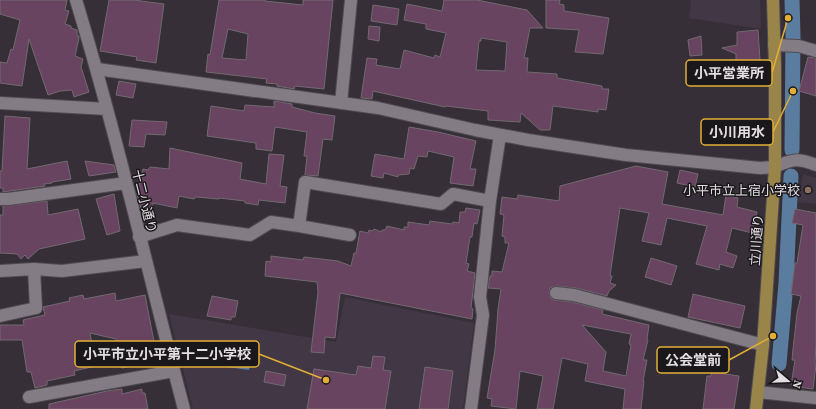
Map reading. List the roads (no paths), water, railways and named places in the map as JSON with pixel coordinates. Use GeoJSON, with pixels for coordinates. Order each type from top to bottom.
{"type":"FeatureCollection","features":[{"type":"Feature","properties":{"kind":"main road","name":"立川通り"},"geometry":{"type":"LineString","coordinates":[[756,409],[763,345],[775,167],[773,0]]}},
{"type":"Feature","properties":{"kind":"street","name":"十二小通り"},"geometry":{"type":"LineString","coordinates":[[76,0],[97,69],[184,409]]}},
{"type":"Feature","properties":{"kind":"street"},"geometry":{"type":"LineString","coordinates":[[341,103],[351,0]]}},
{"type":"Feature","properties":{"kind":"street"},"geometry":{"type":"LineString","coordinates":[[774,44],[816,51]]}},
{"type":"Feature","properties":{"kind":"street"},"geometry":{"type":"LineString","coordinates":[[97,69],[378,108],[500,135],[626,155],[760,168],[775,167],[790,160],[804,161],[816,165]]}},
{"type":"Feature","properties":{"kind":"street"},"geometry":{"type":"LineString","coordinates":[[0,103],[107,109]]}},
{"type":"Feature","properties":{"kind":"street"},"geometry":{"type":"LineString","coordinates":[[471,409],[483,316],[480,297],[490,201],[500,135]]}},
{"type":"Feature","properties":{"kind":"street"},"geometry":{"type":"LineString","coordinates":[[299,226],[305,182],[441,204],[453,194],[490,201]]}},
{"type":"Feature","properties":{"kind":"street"},"geometry":{"type":"LineString","coordinates":[[0,199],[126,183]]}},
{"type":"Feature","properties":{"kind":"street"},"geometry":{"type":"LineString","coordinates":[[140,237],[177,225],[250,235],[271,222],[350,235]]}},
{"type":"Feature","properties":{"kind":"street"},"geometry":{"type":"LineString","coordinates":[[0,271],[34,269],[62,271],[146,261]]}},
{"type":"Feature","properties":{"kind":"street"},"geometry":{"type":"LineString","coordinates":[[0,316],[36,308],[34,269]]}},
{"type":"Feature","properties":{"kind":"street"},"geometry":{"type":"LineString","coordinates":[[556,292],[574,295],[763,345]]}},
{"type":"Feature","properties":{"kind":"street"},"geometry":{"type":"LineString","coordinates":[[29,397],[174,371]]}},
{"type":"Feature","properties":{"kind":"street"},"geometry":{"type":"LineString","coordinates":[[758,392],[816,398]]}},
{"type":"Feature","properties":{"kind":"water"},"geometry":{"type":"Polygon","coordinates":[[[201,341],[253,348],[249,370],[198,363],[201,341]]]}},
{"type":"Feature","properties":{"kind":"waterway"},"geometry":{"type":"LineString","coordinates":[[792,0],[792,150]]}},
{"type":"Feature","properties":{"kind":"waterway"},"geometry":{"type":"LineString","coordinates":[[779,364],[786,283],[791,176]]}},
{"type":"Feature","properties":{"kind":"place","name":"小平営業所"},"geometry":{"type":"Point","coordinates":[788,18]}},
{"type":"Feature","properties":{"kind":"place","name":"小川用水"},"geometry":{"type":"Point","coordinates":[793,91]}},
{"type":"Feature","properties":{"kind":"place","name":"小平市立上宿小学校"},"geometry":{"type":"Point","coordinates":[808,190]}},
{"type":"Feature","properties":{"kind":"place","name":"公会堂前"},"geometry":{"type":"Point","coordinates":[773,336]}},
{"type":"Feature","properties":{"kind":"place","name":"小平市立小平第十二小学校"},"geometry":{"type":"Point","coordinates":[326,380]}}]}
